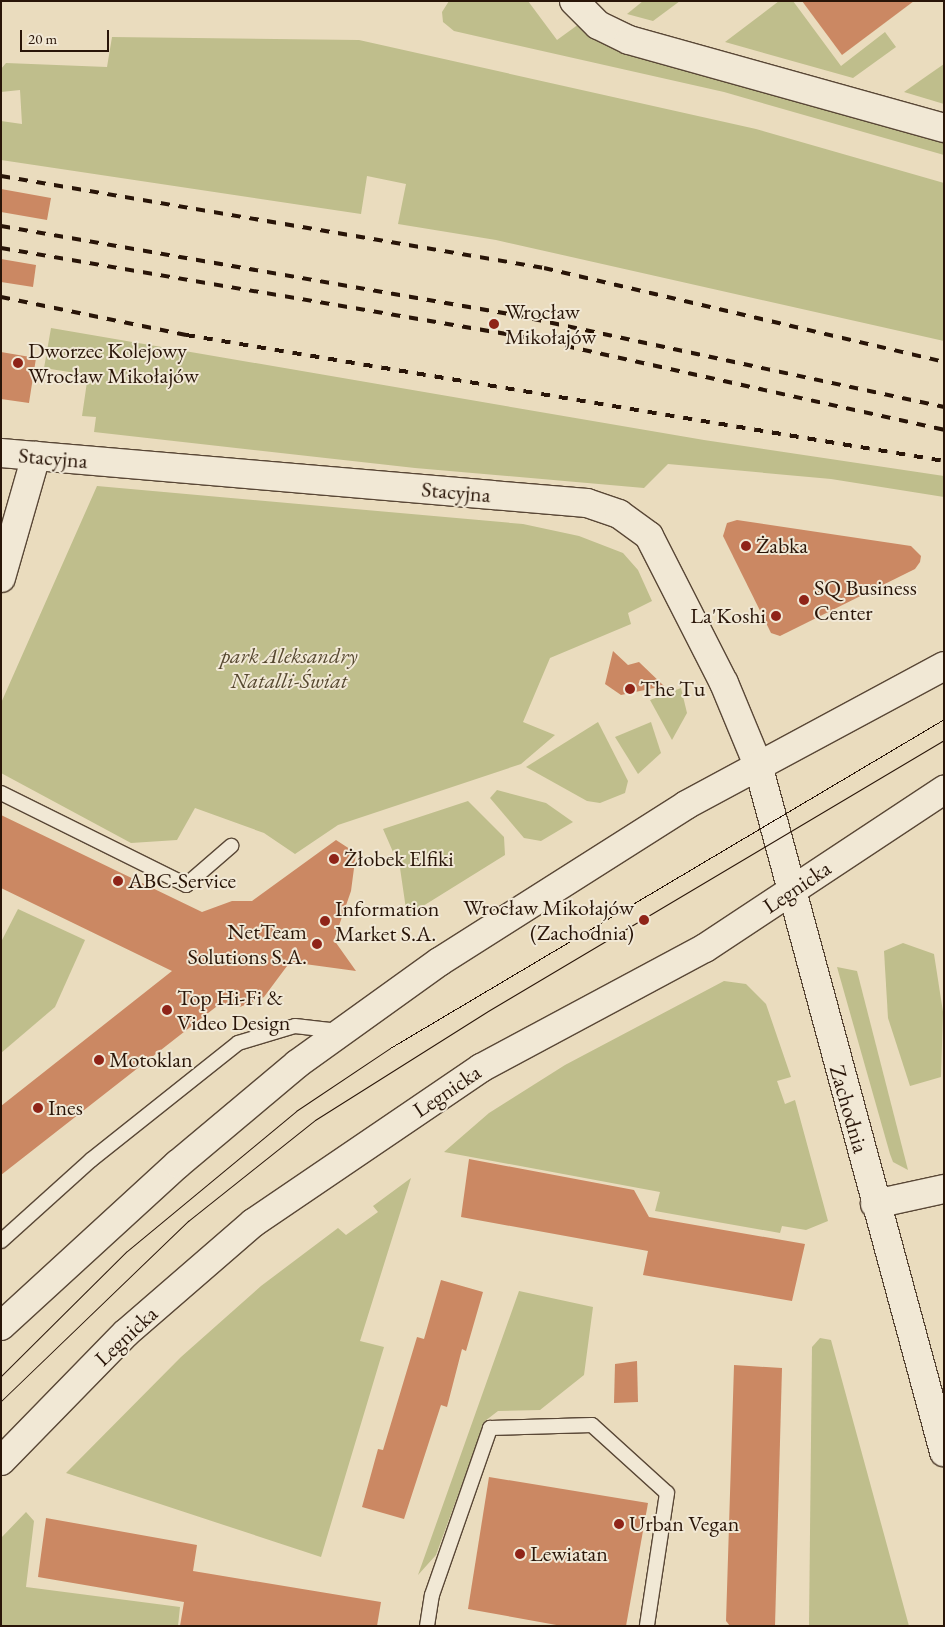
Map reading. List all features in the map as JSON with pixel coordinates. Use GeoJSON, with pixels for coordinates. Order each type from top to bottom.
{"type":"FeatureCollection","features":[{"type":"Feature","properties":{"kind":"main road"},"geometry":{"type":"LineString","coordinates":[[574,1],[598,25],[628,40],[944,128]]}},
{"type":"Feature","properties":{"kind":"main road","name":"Stacyjna"},"geometry":{"type":"LineString","coordinates":[[1,453],[587,503],[619,514],[637,524],[658,549],[724,683],[758,765]]}},
{"type":"Feature","properties":{"kind":"main road"},"geometry":{"type":"LineString","coordinates":[[1,578],[8,533],[36,456]]}},
{"type":"Feature","properties":{"kind":"main road"},"geometry":{"type":"LineString","coordinates":[[1,1326],[178,1164],[340,1032],[447,957],[758,765],[944,666]]}},
{"type":"Feature","properties":{"kind":"main road","name":"Zachodnia"},"geometry":{"type":"LineString","coordinates":[[758,765],[790,891],[944,1452]]}},
{"type":"Feature","properties":{"kind":"main road","name":"Legnicka"},"geometry":{"type":"LineString","coordinates":[[1,1461],[126,1333],[253,1223],[481,1068],[683,960],[944,790]]}},
{"type":"Feature","properties":{"kind":"main road"},"geometry":{"type":"LineString","coordinates":[[875,1204],[944,1189]]}},
{"type":"Feature","properties":{"kind":"lane"},"geometry":{"type":"LineString","coordinates":[[1,793],[186,885],[230,846]]}},
{"type":"Feature","properties":{"kind":"lane"},"geometry":{"type":"LineString","coordinates":[[1,1241],[91,1160],[238,1043],[295,1026],[340,1032]]}},
{"type":"Feature","properties":{"kind":"lane"},"geometry":{"type":"LineString","coordinates":[[428,1626],[432,1595],[490,1428],[592,1425],[667,1493],[647,1626]]}},
{"type":"Feature","properties":{"kind":"green space"},"geometry":{"type":"Polygon","coordinates":[[[449,1],[528,1],[557,40],[579,24],[591,36],[619,49],[944,142],[944,155],[724,92],[454,31],[443,22],[442,12],[449,1]]]}},
{"type":"Feature","properties":{"kind":"green space"},"geometry":{"type":"Polygon","coordinates":[[[643,1],[680,1],[653,21],[627,14],[643,1]]]}},
{"type":"Feature","properties":{"kind":"green space"},"geometry":{"type":"Polygon","coordinates":[[[779,1],[793,1],[841,66],[885,32],[896,47],[853,78],[725,42],[779,1]]]}},
{"type":"Feature","properties":{"kind":"green space"},"geometry":{"type":"Polygon","coordinates":[[[112,37],[359,40],[756,129],[944,183],[944,341],[496,240],[398,224],[406,184],[367,176],[361,214],[1,160],[1,121],[22,124],[20,90],[1,92],[1,69],[6,63],[107,67],[112,37]]]}},
{"type":"Feature","properties":{"kind":"green space"},"geometry":{"type":"Polygon","coordinates":[[[944,64],[944,104],[904,92],[921,80],[944,64]]]}},
{"type":"Feature","properties":{"kind":"green space"},"geometry":{"type":"Polygon","coordinates":[[[51,328],[704,440],[944,476],[944,497],[831,479],[668,464],[644,488],[415,468],[94,432],[96,417],[82,416],[88,375],[44,368],[51,328]]]}},
{"type":"Feature","properties":{"kind":"green space","name":"park Aleksandry Natalli-Świat"},"geometry":{"type":"Polygon","coordinates":[[[97,486],[523,524],[579,536],[623,553],[638,570],[652,601],[628,613],[631,624],[550,658],[523,722],[555,735],[521,764],[338,825],[295,854],[264,833],[195,808],[177,840],[131,843],[1,773],[1,703],[97,486]]]}},
{"type":"Feature","properties":{"kind":"green space"},"geometry":{"type":"Polygon","coordinates":[[[681,688],[687,713],[672,740],[650,700],[681,688]]]}},
{"type":"Feature","properties":{"kind":"green space"},"geometry":{"type":"Polygon","coordinates":[[[598,722],[628,781],[625,793],[600,803],[587,801],[526,767],[598,722]]]}},
{"type":"Feature","properties":{"kind":"green space"},"geometry":{"type":"Polygon","coordinates":[[[651,722],[661,753],[638,774],[615,737],[651,722]]]}},
{"type":"Feature","properties":{"kind":"green space"},"geometry":{"type":"Polygon","coordinates":[[[497,790],[546,803],[573,822],[541,841],[524,838],[490,798],[497,790]]]}},
{"type":"Feature","properties":{"kind":"green space"},"geometry":{"type":"Polygon","coordinates":[[[468,801],[504,837],[505,855],[407,916],[400,868],[383,829],[468,801]]]}},
{"type":"Feature","properties":{"kind":"green space"},"geometry":{"type":"Polygon","coordinates":[[[18,909],[85,940],[55,1007],[1,1053],[1,942],[18,909]]]}},
{"type":"Feature","properties":{"kind":"green space"},"geometry":{"type":"Polygon","coordinates":[[[903,943],[934,954],[943,1012],[941,1077],[910,1086],[888,1018],[884,951],[903,943]]]}},
{"type":"Feature","properties":{"kind":"green space"},"geometry":{"type":"Polygon","coordinates":[[[837,967],[857,971],[908,1170],[893,1162],[890,1154],[837,967]]]}},
{"type":"Feature","properties":{"kind":"green space"},"geometry":{"type":"Polygon","coordinates":[[[724,981],[746,984],[766,1004],[791,1077],[777,1081],[785,1104],[795,1100],[828,1221],[806,1230],[782,1226],[780,1233],[655,1211],[660,1192],[444,1152],[489,1113],[565,1065],[724,981]]]}},
{"type":"Feature","properties":{"kind":"green space"},"geometry":{"type":"Polygon","coordinates":[[[411,1178],[360,1341],[384,1347],[321,1557],[66,1473],[181,1357],[261,1286],[338,1228],[346,1235],[378,1212],[373,1206],[411,1178]]]}},
{"type":"Feature","properties":{"kind":"green space"},"geometry":{"type":"Polygon","coordinates":[[[519,1291],[593,1307],[584,1375],[540,1410],[498,1411],[485,1421],[436,1555],[418,1575],[519,1291]]]}},
{"type":"Feature","properties":{"kind":"green space"},"geometry":{"type":"Polygon","coordinates":[[[820,1338],[831,1340],[909,1626],[809,1626],[812,1347],[820,1338]]]}},
{"type":"Feature","properties":{"kind":"green space"},"geometry":{"type":"Polygon","coordinates":[[[26,1512],[34,1521],[26,1587],[180,1607],[178,1626],[1,1626],[1,1538],[26,1512]]]}},
{"type":"Feature","properties":{"kind":"building"},"geometry":{"type":"Polygon","coordinates":[[[802,1],[914,1],[842,55],[802,1]]]}},
{"type":"Feature","properties":{"kind":"building"},"geometry":{"type":"Polygon","coordinates":[[[1,189],[51,198],[47,220],[1,212],[1,189]]]}},
{"type":"Feature","properties":{"kind":"building"},"geometry":{"type":"Polygon","coordinates":[[[1,259],[36,265],[33,287],[1,282],[1,259]]]}},
{"type":"Feature","properties":{"kind":"building","name":"Dworzec Kolejowy Wrocław Mikołajów"},"geometry":{"type":"Polygon","coordinates":[[[1,352],[36,358],[29,403],[1,399],[1,352]]]}},
{"type":"Feature","properties":{"kind":"building","name":"SQ Business Center"},"geometry":{"type":"Polygon","coordinates":[[[737,520],[911,546],[921,556],[920,562],[915,569],[780,636],[771,633],[723,536],[727,523],[737,520]]]}},
{"type":"Feature","properties":{"kind":"building"},"geometry":{"type":"Polygon","coordinates":[[[613,651],[628,665],[639,662],[664,686],[621,695],[605,684],[613,651]]]}},
{"type":"Feature","properties":{"kind":"building"},"geometry":{"type":"Polygon","coordinates":[[[1,815],[202,912],[232,901],[252,901],[336,840],[356,853],[351,891],[334,940],[356,971],[290,962],[264,997],[240,1007],[221,1003],[1,1175],[1,1106],[172,971],[1,888],[1,815]]]}},
{"type":"Feature","properties":{"kind":"building"},"geometry":{"type":"Polygon","coordinates":[[[469,1159],[634,1190],[649,1217],[805,1244],[792,1301],[643,1275],[648,1251],[461,1217],[469,1159]]]}},
{"type":"Feature","properties":{"kind":"building"},"geometry":{"type":"Polygon","coordinates":[[[441,1280],[483,1292],[466,1351],[462,1349],[447,1407],[441,1405],[404,1519],[362,1507],[378,1449],[383,1450],[417,1337],[424,1339],[441,1280]]]}},
{"type":"Feature","properties":{"kind":"building"},"geometry":{"type":"Polygon","coordinates":[[[637,1361],[638,1402],[614,1403],[615,1364],[637,1361]]]}},
{"type":"Feature","properties":{"kind":"building"},"geometry":{"type":"Polygon","coordinates":[[[734,1365],[782,1368],[775,1626],[730,1626],[726,1621],[734,1365]]]}},
{"type":"Feature","properties":{"kind":"building"},"geometry":{"type":"Polygon","coordinates":[[[489,1477],[648,1503],[626,1626],[562,1626],[468,1609],[489,1477]]]}},
{"type":"Feature","properties":{"kind":"building"},"geometry":{"type":"Polygon","coordinates":[[[46,1518],[197,1545],[193,1571],[381,1602],[377,1626],[180,1626],[184,1602],[38,1577],[46,1518]]]}},
{"type":"Feature","properties":{"kind":"tram line"},"geometry":{"type":"LineString","coordinates":[[1,1376],[127,1251],[296,1111],[390,1048],[944,719]]}},
{"type":"Feature","properties":{"kind":"tram line"},"geometry":{"type":"LineString","coordinates":[[1,1401],[188,1221],[315,1120],[488,1011],[944,740]]}},
{"type":"Feature","properties":{"kind":"railway"},"geometry":{"type":"LineString","coordinates":[[1,176],[544,268],[944,362]]}},
{"type":"Feature","properties":{"kind":"railway"},"geometry":{"type":"LineString","coordinates":[[1,226],[515,315],[944,407]]}},
{"type":"Feature","properties":{"kind":"railway"},"geometry":{"type":"LineString","coordinates":[[1,248],[530,338],[944,430]]}},
{"type":"Feature","properties":{"kind":"railway"},"geometry":{"type":"LineString","coordinates":[[1,297],[186,335],[944,461]]}},
{"type":"Feature","properties":{"kind":"place","name":"Wrocław Mikołajów"},"geometry":{"type":"Point","coordinates":[494,324]}},
{"type":"Feature","properties":{"kind":"place","name":"Dworzec Kolejowy Wrocław Mikołajów"},"geometry":{"type":"Point","coordinates":[18,363]}},
{"type":"Feature","properties":{"kind":"place","name":"Żabka"},"geometry":{"type":"Point","coordinates":[746,546]}},
{"type":"Feature","properties":{"kind":"place","name":"SQ Business Center"},"geometry":{"type":"Point","coordinates":[804,600]}},
{"type":"Feature","properties":{"kind":"place","name":"La'Koshi"},"geometry":{"type":"Point","coordinates":[776,616]}},
{"type":"Feature","properties":{"kind":"place","name":"The Tu"},"geometry":{"type":"Point","coordinates":[630,689]}},
{"type":"Feature","properties":{"kind":"place","name":"Żłobek Elfiki"},"geometry":{"type":"Point","coordinates":[334,859]}},
{"type":"Feature","properties":{"kind":"place","name":"ABC-Service"},"geometry":{"type":"Point","coordinates":[118,881]}},
{"type":"Feature","properties":{"kind":"place","name":"Wrocław Mikołajów (Zachodnia)"},"geometry":{"type":"Point","coordinates":[644,920]}},
{"type":"Feature","properties":{"kind":"place","name":"Information Market S.A."},"geometry":{"type":"Point","coordinates":[325,921]}},
{"type":"Feature","properties":{"kind":"place","name":"NetTeam Solutions S.A."},"geometry":{"type":"Point","coordinates":[317,944]}},
{"type":"Feature","properties":{"kind":"place","name":"Top Hi-Fi & Video Design"},"geometry":{"type":"Point","coordinates":[167,1010]}},
{"type":"Feature","properties":{"kind":"place","name":"Motoklan"},"geometry":{"type":"Point","coordinates":[99,1060]}},
{"type":"Feature","properties":{"kind":"place","name":"Ines"},"geometry":{"type":"Point","coordinates":[38,1108]}},
{"type":"Feature","properties":{"kind":"place","name":"Urban Vegan"},"geometry":{"type":"Point","coordinates":[619,1524]}},
{"type":"Feature","properties":{"kind":"place","name":"Lewiatan"},"geometry":{"type":"Point","coordinates":[520,1554]}}]}
